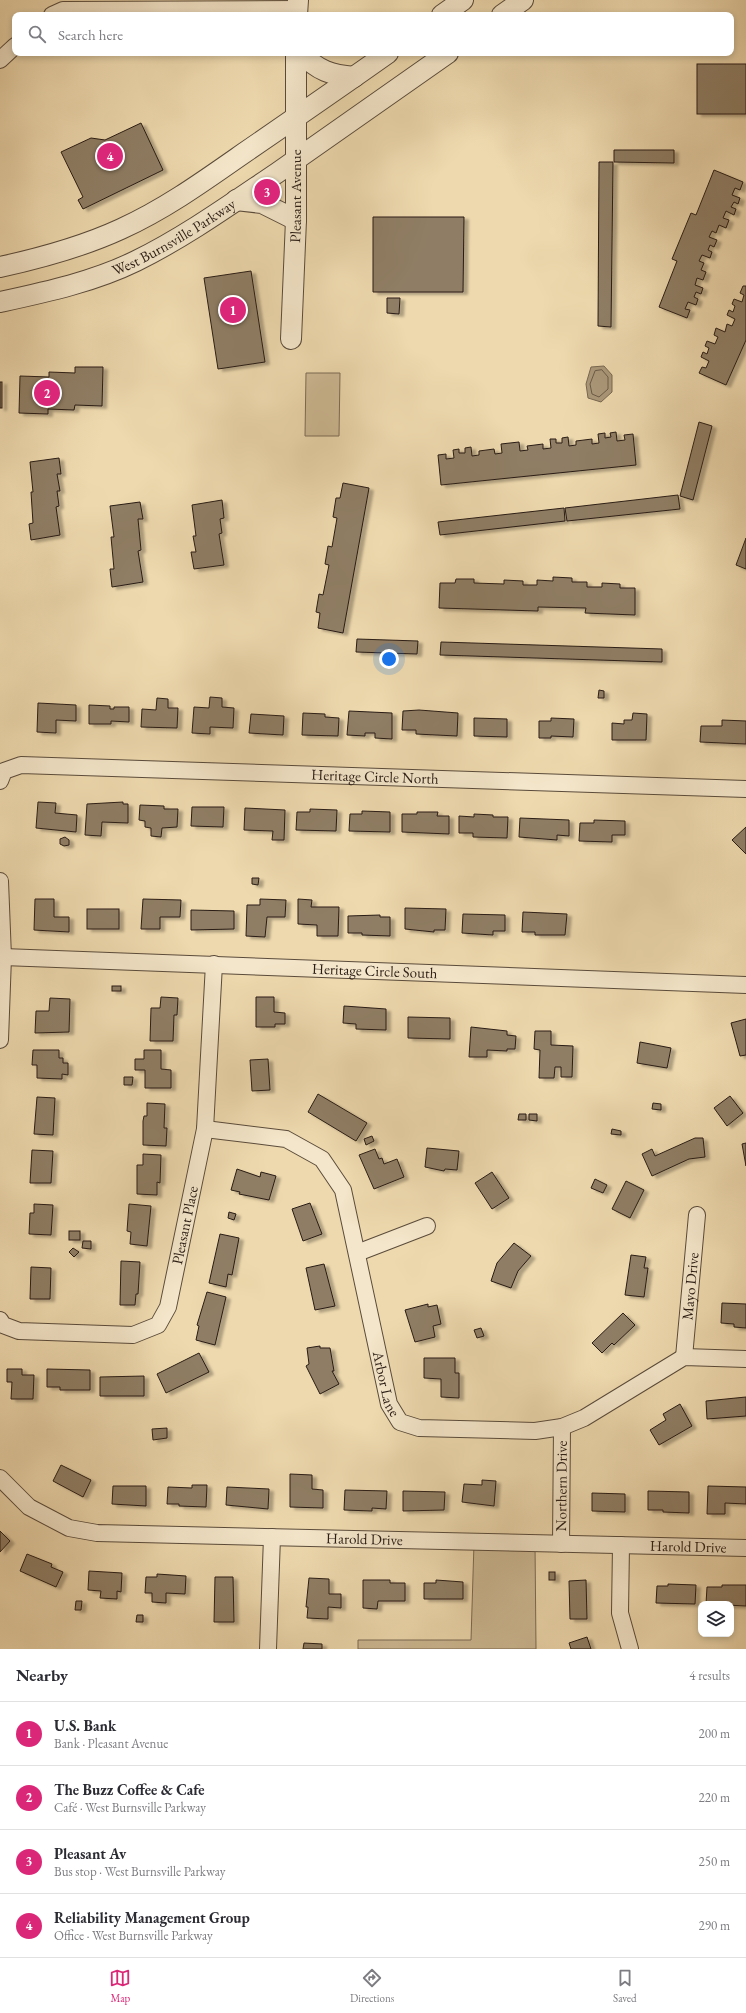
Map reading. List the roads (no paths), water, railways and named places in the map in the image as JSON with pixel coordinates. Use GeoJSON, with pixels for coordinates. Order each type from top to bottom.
{"type":"FeatureCollection","features":[{"type":"Feature","properties":{"kind":"street"},"geometry":{"type":"LineString","coordinates":[[446,12],[463,0]]}},
{"type":"Feature","properties":{"kind":"street"},"geometry":{"type":"LineString","coordinates":[[506,12],[523,0]]}},
{"type":"Feature","properties":{"kind":"street"},"geometry":{"type":"LineString","coordinates":[[59,12],[63,10],[298,8]]}},
{"type":"Feature","properties":{"kind":"street"},"geometry":{"type":"LineString","coordinates":[[0,60],[12,49]]}},
{"type":"Feature","properties":{"kind":"street","name":"Pleasant Avenue"},"geometry":{"type":"LineString","coordinates":[[291,339],[296,220],[296,56]]}},
{"type":"Feature","properties":{"kind":"street"},"geometry":{"type":"LineString","coordinates":[[305,56],[320,70],[334,76],[354,77]]}},
{"type":"Feature","properties":{"kind":"street","name":"West Burnsville Parkway"},"geometry":{"type":"LineString","coordinates":[[0,267],[38,259],[83,244],[133,223],[195,188],[384,56]]}},
{"type":"Feature","properties":{"kind":"street","name":"West Burnsville Parkway"},"geometry":{"type":"LineString","coordinates":[[0,302],[43,293],[88,280],[135,261],[173,241],[295,160],[444,56]]}},
{"type":"Feature","properties":{"kind":"street"},"geometry":{"type":"LineString","coordinates":[[236,200],[262,203],[296,220]]}},
{"type":"Feature","properties":{"kind":"street","name":"Heritage Circle North"},"geometry":{"type":"LineString","coordinates":[[2,776],[21,765],[746,789]]}},
{"type":"Feature","properties":{"kind":"street"},"geometry":{"type":"LineString","coordinates":[[0,881],[3,957],[0,1040]]}},
{"type":"Feature","properties":{"kind":"street","name":"Heritage Circle South"},"geometry":{"type":"LineString","coordinates":[[3,957],[746,985]]}},
{"type":"Feature","properties":{"kind":"street","name":"Pleasant Place"},"geometry":{"type":"LineString","coordinates":[[1,1323],[18,1331],[133,1335],[158,1325],[168,1307],[204,1129],[214,964]]}},
{"type":"Feature","properties":{"kind":"street","name":"Arbor Lane"},"geometry":{"type":"LineString","coordinates":[[204,1129],[286,1139],[322,1159],[343,1190],[389,1404],[400,1422],[419,1428],[535,1431],[562,1427],[584,1418],[684,1357]]}},
{"type":"Feature","properties":{"kind":"street","name":"Mayo Drive"},"geometry":{"type":"LineString","coordinates":[[684,1357],[698,1215]]}},
{"type":"Feature","properties":{"kind":"street"},"geometry":{"type":"LineString","coordinates":[[357,1253],[427,1226]]}},
{"type":"Feature","properties":{"kind":"street"},"geometry":{"type":"LineString","coordinates":[[684,1357],[746,1359]]}},
{"type":"Feature","properties":{"kind":"street","name":"Northern Drive"},"geometry":{"type":"LineString","coordinates":[[561,1544],[562,1427]]}},
{"type":"Feature","properties":{"kind":"street","name":"Harold Drive"},"geometry":{"type":"LineString","coordinates":[[0,1478],[29,1507],[69,1528],[97,1533],[746,1548]]}},
{"type":"Feature","properties":{"kind":"street"},"geometry":{"type":"LineString","coordinates":[[268,1649],[272,1537]]}},
{"type":"Feature","properties":{"kind":"street"},"geometry":{"type":"LineString","coordinates":[[621,1545],[620,1613],[630,1649]]}},
{"type":"Feature","properties":{"kind":"water"},"geometry":{"type":"Polygon","coordinates":[[[604,366],[612,375],[612,392],[601,402],[588,398],[586,384],[591,367],[604,366]]]}},
{"type":"Feature","properties":{"kind":"place","name":"Reliability Management Group"},"geometry":{"type":"Point","coordinates":[110,156]}},
{"type":"Feature","properties":{"kind":"place","name":"Pleasant Av"},"geometry":{"type":"Point","coordinates":[267,192]}},
{"type":"Feature","properties":{"kind":"place","name":"U.S. Bank"},"geometry":{"type":"Point","coordinates":[233,310]}},
{"type":"Feature","properties":{"kind":"place","name":"The Buzz Coffee & Cafe"},"geometry":{"type":"Point","coordinates":[47,393]}}]}
